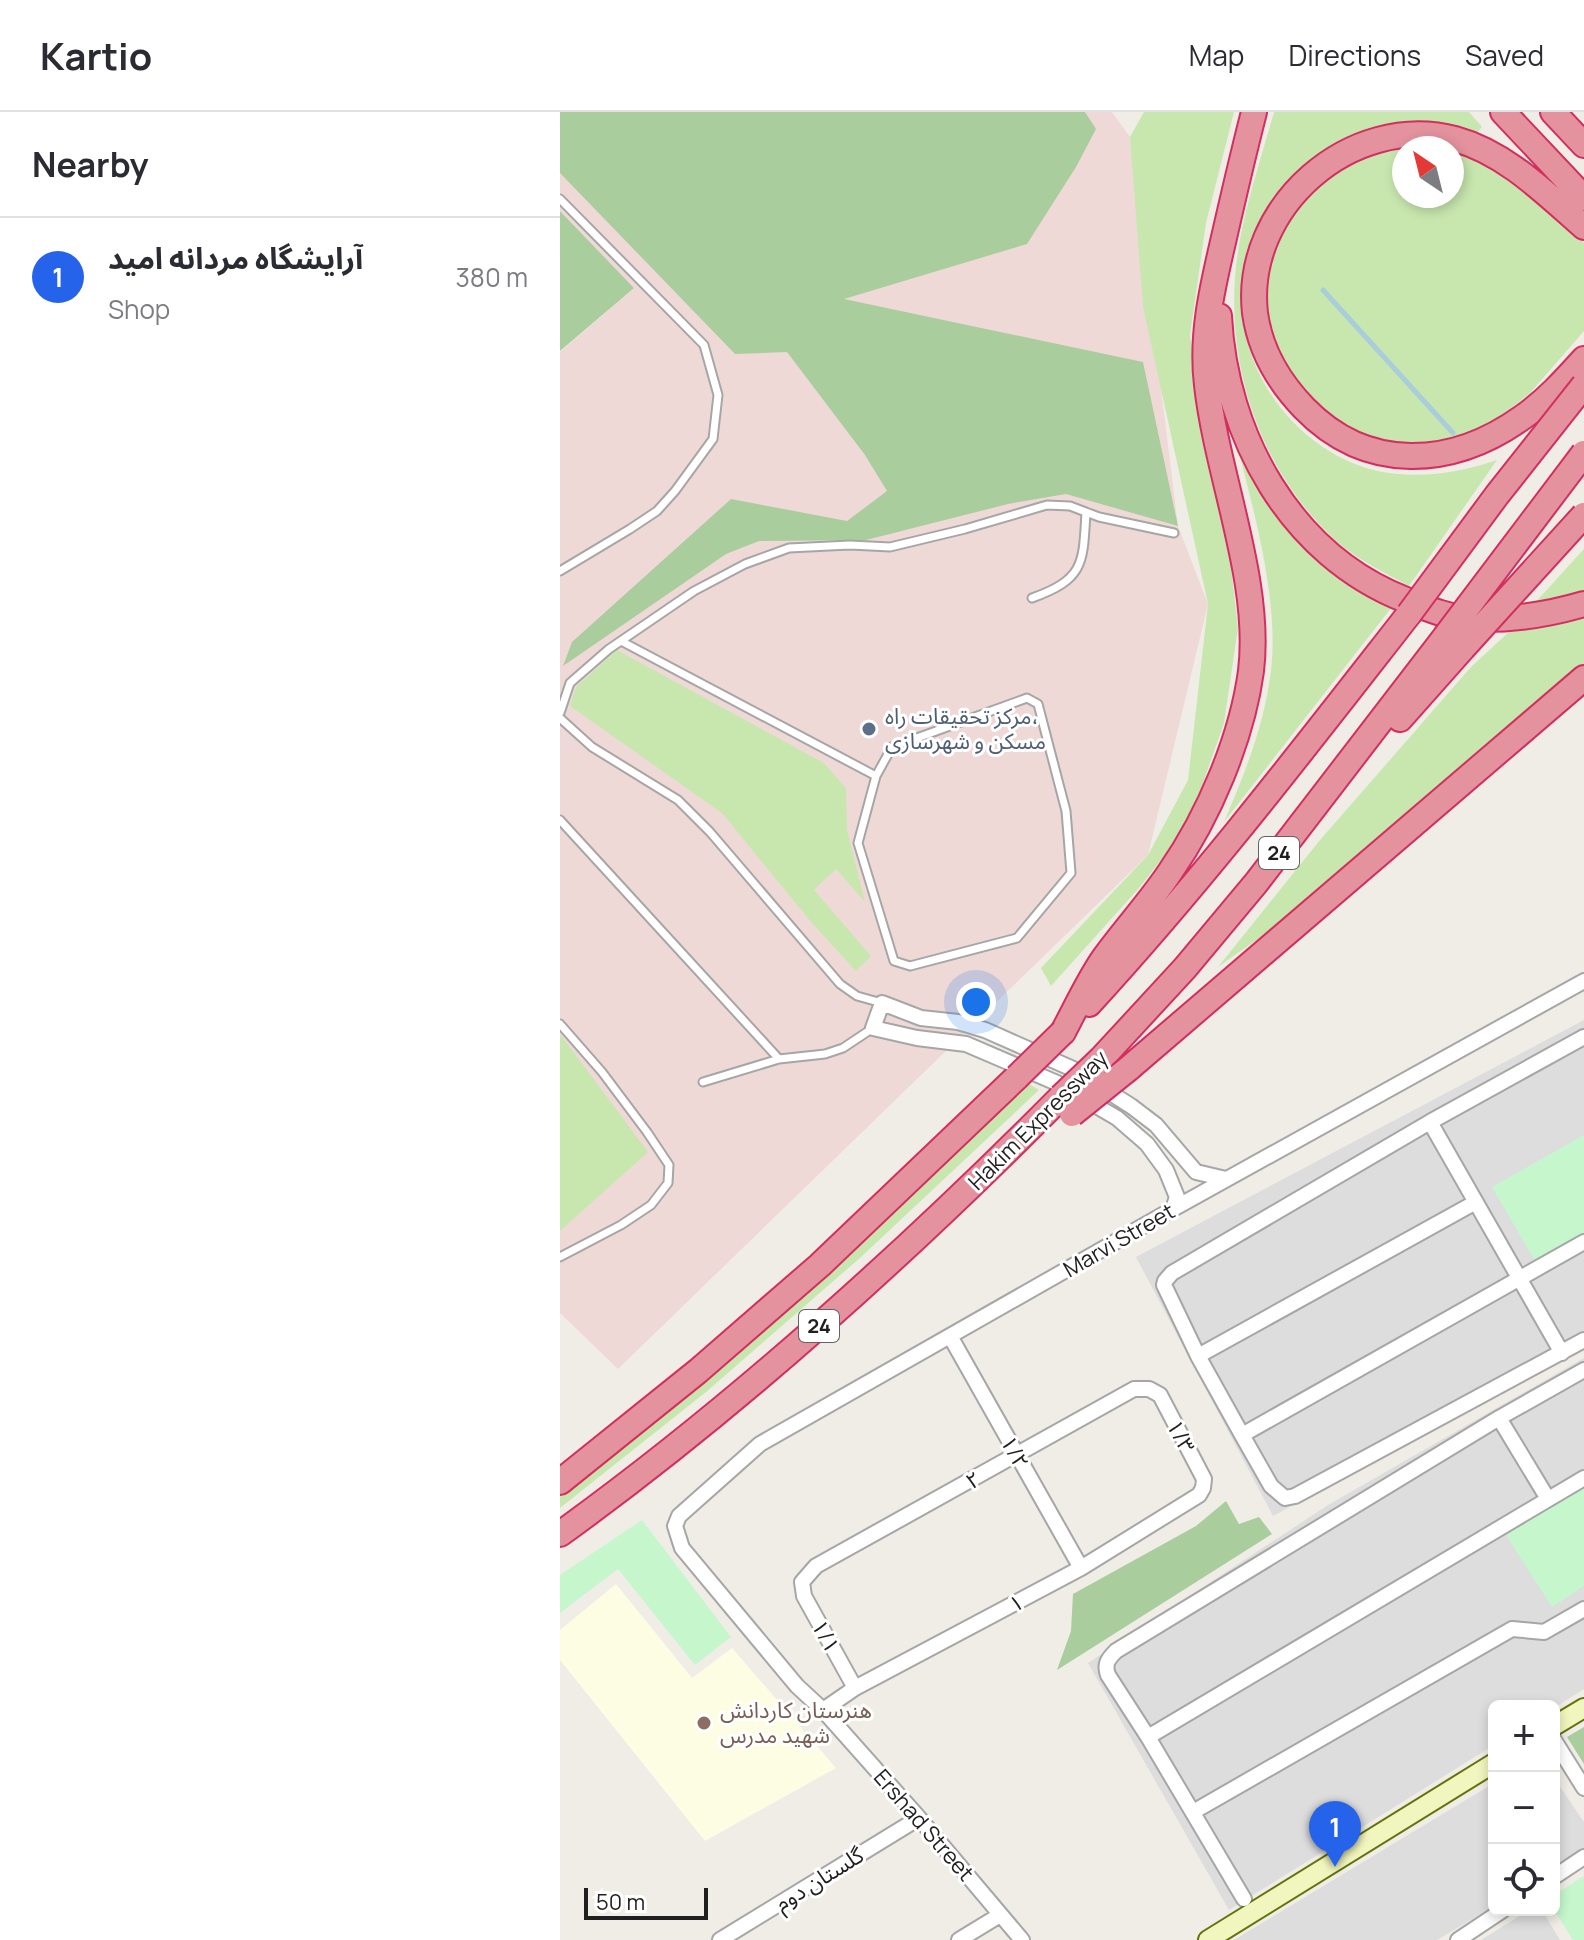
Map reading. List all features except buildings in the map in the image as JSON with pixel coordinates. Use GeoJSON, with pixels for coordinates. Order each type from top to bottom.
{"type":"FeatureCollection","features":[{"type":"Feature","properties":{"kind":"highway"},"geometry":{"type":"LineString","coordinates":[[1063,1032],[1103,960],[1164,881],[1192,837],[1225,766],[1246,693],[1253,639],[1250,598],[1220,465],[1206,385],[1204,347],[1216,270],[1254,112]]}},
{"type":"Feature","properties":{"kind":"highway"},"geometry":{"type":"LineString","coordinates":[[1503,112],[1584,198]]}},
{"type":"Feature","properties":{"kind":"highway"},"geometry":{"type":"LineString","coordinates":[[1553,112],[1584,145]]}},
{"type":"Feature","properties":{"kind":"highway"},"geometry":{"type":"LineString","coordinates":[[1584,227],[1523,175],[1481,148],[1452,138],[1417,135],[1380,140],[1350,150],[1323,165],[1289,197],[1272,222],[1259,255],[1254,284],[1260,338],[1270,364],[1288,391],[1329,431],[1351,444],[1386,454],[1421,456],[1455,452],[1489,438],[1522,418],[1548,397],[1584,359]]}},
{"type":"Feature","properties":{"kind":"highway"},"geometry":{"type":"LineString","coordinates":[[1216,270],[1223,361],[1239,423],[1283,503],[1330,556],[1362,579],[1397,597],[1434,611],[1474,619],[1543,613],[1584,604]]}},
{"type":"Feature","properties":{"kind":"highway","name":"Hakim Expressway"},"geometry":{"type":"LineString","coordinates":[[560,1482],[698,1371],[820,1265],[1063,1032],[1166,919],[1409,614],[1584,385]]}},
{"type":"Feature","properties":{"kind":"highway"},"geometry":{"type":"LineString","coordinates":[[1454,642],[1584,453]]}},
{"type":"Feature","properties":{"kind":"highway"},"geometry":{"type":"LineString","coordinates":[[1454,642],[1584,515]]}},
{"type":"Feature","properties":{"kind":"highway","name":"Hakim Expressway"},"geometry":{"type":"LineString","coordinates":[[560,1534],[785,1357],[979,1180],[1066,1106],[1101,1059],[1185,968],[1454,642]]}},
{"type":"Feature","properties":{"kind":"highway"},"geometry":{"type":"LineString","coordinates":[[1066,1106],[1128,1069],[1584,678]]}},
{"type":"Feature","properties":{"kind":"street","name":"Marvi Street"},"geometry":{"type":"LineString","coordinates":[[675,1526],[684,1509],[760,1444],[1173,1209],[1584,981]]}},
{"type":"Feature","properties":{"kind":"street"},"geometry":{"type":"LineString","coordinates":[[1173,1209],[1177,1197],[1166,1170],[1147,1144],[1117,1118],[1057,1083],[966,1044],[873,1028],[882,1003],[921,1018],[958,1022],[985,1030],[1073,1069],[1156,1125],[1196,1172],[1227,1179]]}},
{"type":"Feature","properties":{"kind":"street"},"geometry":{"type":"LineString","coordinates":[[917,1038],[921,1018]]}},
{"type":"Feature","properties":{"kind":"street"},"geometry":{"type":"LineString","coordinates":[[1584,1037],[1430,1122],[1167,1277],[1165,1289],[1198,1356],[1271,1486],[1285,1498],[1295,1496],[1584,1340]]}},
{"type":"Feature","properties":{"kind":"street"},"geometry":{"type":"LineString","coordinates":[[1430,1122],[1562,1353]]}},
{"type":"Feature","properties":{"kind":"street"},"geometry":{"type":"LineString","coordinates":[[1198,1356],[1476,1202]]}},
{"type":"Feature","properties":{"kind":"street"},"geometry":{"type":"LineString","coordinates":[[1242,1435],[1584,1242]]}},
{"type":"Feature","properties":{"kind":"street","name":"۱/۲"},"geometry":{"type":"LineString","coordinates":[[950,1336],[1081,1568]]}},
{"type":"Feature","properties":{"kind":"street"},"geometry":{"type":"LineString","coordinates":[[1244,1899],[1108,1675],[1105,1667],[1108,1659],[1129,1643],[1499,1418],[1584,1370]]}},
{"type":"Feature","properties":{"kind":"street","name":"۲"},"geometry":{"type":"LineString","coordinates":[[802,1582],[816,1566],[1134,1389],[1149,1389]]}},
{"type":"Feature","properties":{"kind":"street","name":"۱/۳"},"geometry":{"type":"LineString","coordinates":[[1149,1389],[1160,1395],[1204,1479],[1203,1488]]}},
{"type":"Feature","properties":{"kind":"street"},"geometry":{"type":"LineString","coordinates":[[1499,1418],[1548,1499]]}},
{"type":"Feature","properties":{"kind":"street"},"geometry":{"type":"LineString","coordinates":[[1148,1737],[1584,1478]]}},
{"type":"Feature","properties":{"kind":"street","name":"۱"},"geometry":{"type":"LineString","coordinates":[[823,1710],[855,1688],[1081,1568],[1199,1495],[1203,1488]]}},
{"type":"Feature","properties":{"kind":"street","name":"Ershad Street"},"geometry":{"type":"LineString","coordinates":[[675,1526],[682,1548],[797,1686],[823,1710],[919,1818],[1022,1940]]}},
{"type":"Feature","properties":{"kind":"street","name":"۱/۱"},"geometry":{"type":"LineString","coordinates":[[802,1582],[804,1596],[855,1688]]}},
{"type":"Feature","properties":{"kind":"street"},"geometry":{"type":"LineString","coordinates":[[1193,1812],[1512,1629],[1544,1632],[1584,1609]]}},
{"type":"Feature","properties":{"kind":"street"},"geometry":{"type":"LineString","coordinates":[[1560,1722],[1584,1708]]}},
{"type":"Feature","properties":{"kind":"street"},"geometry":{"type":"LineString","coordinates":[[1560,1750],[1584,1788]]}},
{"type":"Feature","properties":{"kind":"street"},"geometry":{"type":"LineString","coordinates":[[1208,1940],[1488,1767]]}},
{"type":"Feature","properties":{"kind":"street","name":"گلستان دوم"},"geometry":{"type":"LineString","coordinates":[[720,1940],[919,1818]]}},
{"type":"Feature","properties":{"kind":"street"},"geometry":{"type":"LineString","coordinates":[[1560,1873],[1584,1857]]}},
{"type":"Feature","properties":{"kind":"street"},"geometry":{"type":"LineString","coordinates":[[959,1940],[1000,1915]]}},
{"type":"Feature","properties":{"kind":"street"},"geometry":{"type":"LineString","coordinates":[[1458,1940],[1494,1916]]}},
{"type":"Feature","properties":{"kind":"lane"},"geometry":{"type":"LineString","coordinates":[[560,199],[704,345],[718,395],[713,439],[675,491],[648,517],[560,571]]}},
{"type":"Feature","properties":{"kind":"lane"},"geometry":{"type":"LineString","coordinates":[[882,1003],[857,996],[840,984],[710,832],[678,800],[592,747],[560,715],[570,683],[621,641],[694,591],[745,564],[789,548],[890,547],[1047,505],[1070,506],[1099,517],[1174,533]]}},
{"type":"Feature","properties":{"kind":"lane"},"geometry":{"type":"LineString","coordinates":[[1032,598],[1065,583],[1077,571],[1084,551],[1086,512]]}},
{"type":"Feature","properties":{"kind":"lane"},"geometry":{"type":"LineString","coordinates":[[621,641],[876,776]]}},
{"type":"Feature","properties":{"kind":"lane"},"geometry":{"type":"LineString","coordinates":[[1027,698],[1038,704],[1066,811],[1071,873],[1017,938],[910,966],[894,961],[858,843],[876,776],[892,747],[1027,698]]}},
{"type":"Feature","properties":{"kind":"lane"},"geometry":{"type":"LineString","coordinates":[[560,820],[779,1059]]}},
{"type":"Feature","properties":{"kind":"lane"},"geometry":{"type":"LineString","coordinates":[[560,1024],[602,1072],[669,1165],[668,1183],[651,1205],[621,1225],[560,1257]]}},
{"type":"Feature","properties":{"kind":"lane"},"geometry":{"type":"LineString","coordinates":[[703,1082],[779,1059],[825,1054],[843,1048],[873,1028]]}},
{"type":"Feature","properties":{"kind":"shaded area","name":"مرکز تحقیقات راه، مسکن و شهرسازی"},"geometry":{"type":"Polygon","coordinates":[[[560,112],[1112,112],[1130,137],[1178,526],[1208,604],[1148,855],[618,1369],[560,1313],[560,352],[634,288],[560,211],[560,112]]]}},
{"type":"Feature","properties":{"kind":"shaded area"},"geometry":{"type":"Polygon","coordinates":[[[1584,1020],[1584,1349],[1273,1516],[1136,1257],[1584,1020]]]}},
{"type":"Feature","properties":{"kind":"shaded area"},"geometry":{"type":"Polygon","coordinates":[[[1584,1358],[1584,1689],[1560,1704],[1560,1700],[1488,1700],[1488,1749],[1229,1910],[1088,1663],[1328,1505],[1584,1358]]]}},
{"type":"Feature","properties":{"kind":"shaded area","name":"هنرستان کاردانش شهید مدرس"},"geometry":{"type":"Polygon","coordinates":[[[616,1584],[692,1678],[732,1648],[836,1768],[705,1841],[560,1660],[560,1630],[616,1584]]]}},
{"type":"Feature","properties":{"kind":"shaded area"},"geometry":{"type":"Polygon","coordinates":[[[1488,1787],[1488,1910],[1437,1940],[1234,1940],[1488,1787]]]}},
{"type":"Feature","properties":{"kind":"shaded area"},"geometry":{"type":"Polygon","coordinates":[[[1560,1787],[1584,1822],[1584,1852],[1560,1866],[1560,1787]]]}},
{"type":"Feature","properties":{"kind":"shaded area"},"geometry":{"type":"Polygon","coordinates":[[[1519,1916],[1546,1916],[1560,1940],[1481,1940],[1519,1916]]]}},
{"type":"Feature","properties":{"kind":"green space"},"geometry":{"type":"Polygon","coordinates":[[[560,112],[1085,112],[1096,129],[1076,167],[1027,244],[844,299],[1143,362],[1178,526],[1066,494],[1008,504],[866,540],[759,541],[726,554],[563,666],[572,642],[731,499],[847,521],[887,491],[865,455],[787,352],[735,354],[560,173],[560,112]]]}},
{"type":"Feature","properties":{"kind":"green space"},"geometry":{"type":"Polygon","coordinates":[[[1144,112],[1234,112],[1206,223],[1190,335],[1204,443],[1226,524],[1238,628],[1224,723],[1197,800],[1172,846],[1139,888],[1051,986],[1041,968],[1148,855],[1188,780],[1208,604],[1143,307],[1130,137],[1144,112]]]}},
{"type":"Feature","properties":{"kind":"green space"},"geometry":{"type":"Polygon","coordinates":[[[1274,112],[1469,112],[1482,127],[1473,138],[1381,133],[1264,224],[1249,247],[1246,265],[1243,302],[1245,332],[1254,361],[1267,388],[1285,413],[1307,435],[1332,453],[1360,466],[1389,473],[1444,473],[1497,460],[1409,586],[1346,549],[1328,533],[1304,506],[1265,444],[1242,374],[1236,339],[1236,266],[1247,208],[1274,112]]]}},
{"type":"Feature","properties":{"kind":"green space"},"geometry":{"type":"Polygon","coordinates":[[[1392,146],[1392,208],[1464,208],[1464,153],[1471,155],[1524,187],[1584,243],[1584,331],[1530,393],[1474,437],[1425,446],[1374,440],[1334,421],[1301,393],[1266,331],[1266,261],[1296,202],[1353,157],[1392,146]]]}},
{"type":"Feature","properties":{"kind":"green space"},"geometry":{"type":"Polygon","coordinates":[[[560,211],[634,288],[560,351],[560,211]]]}},
{"type":"Feature","properties":{"kind":"green space"},"geometry":{"type":"Polygon","coordinates":[[[1231,421],[1262,482],[1395,603],[1224,822],[1259,728],[1268,690],[1273,641],[1261,545],[1231,421]]]}},
{"type":"Feature","properties":{"kind":"green space"},"geometry":{"type":"Polygon","coordinates":[[[1584,549],[1584,598],[1532,606],[1584,549]]]}},
{"type":"Feature","properties":{"kind":"green space"},"geometry":{"type":"Polygon","coordinates":[[[1584,618],[1584,666],[1262,936],[1218,967],[1320,840],[1471,667],[1510,631],[1584,618]]]}},
{"type":"Feature","properties":{"kind":"green space"},"geometry":{"type":"Polygon","coordinates":[[[617,650],[824,763],[846,788],[847,830],[865,902],[836,869],[814,890],[871,956],[856,971],[811,922],[722,813],[570,706],[576,687],[617,650]]]}},
{"type":"Feature","properties":{"kind":"green space"},"geometry":{"type":"Polygon","coordinates":[[[560,1034],[648,1152],[560,1231],[560,1034]]]}},
{"type":"Feature","properties":{"kind":"green space"},"geometry":{"type":"Polygon","coordinates":[[[1029,1084],[1039,1090],[861,1257],[706,1392],[560,1508],[560,1493],[649,1427],[843,1261],[1029,1084]]]}},
{"type":"Feature","properties":{"kind":"green space"},"geometry":{"type":"Polygon","coordinates":[[[1584,1135],[1584,1234],[1535,1261],[1492,1187],[1584,1135]]]}},
{"type":"Feature","properties":{"kind":"green space"},"geometry":{"type":"Polygon","coordinates":[[[1584,1486],[1584,1586],[1552,1607],[1506,1535],[1584,1486]]]}},
{"type":"Feature","properties":{"kind":"green space"},"geometry":{"type":"Polygon","coordinates":[[[1226,1501],[1239,1524],[1259,1517],[1272,1534],[1057,1670],[1071,1631],[1073,1594],[1196,1526],[1226,1501]]]}},
{"type":"Feature","properties":{"kind":"green space"},"geometry":{"type":"Polygon","coordinates":[[[642,1520],[731,1637],[695,1665],[618,1569],[560,1613],[560,1575],[642,1520]]]}},
{"type":"Feature","properties":{"kind":"green space"},"geometry":{"type":"Polygon","coordinates":[[[1584,1727],[1584,1764],[1567,1737],[1584,1727]]]}},
{"type":"Feature","properties":{"kind":"green space"},"geometry":{"type":"Polygon","coordinates":[[[1584,1876],[1584,1940],[1573,1940],[1558,1916],[1560,1891],[1584,1876]]]}},
{"type":"Feature","properties":{"kind":"waterway"},"geometry":{"type":"LineString","coordinates":[[1323,290],[1453,433]]}},
{"type":"Feature","properties":{"kind":"place","name":"مرکز تحقیقات راه، مسکن و شهرسازی"},"geometry":{"type":"Point","coordinates":[869,729]}},
{"type":"Feature","properties":{"kind":"place","name":"هنرستان کاردانش شهید مدرس"},"geometry":{"type":"Point","coordinates":[704,1723]}},
{"type":"Feature","properties":{"kind":"place","name":"آرایشگاه مردانه امید"},"geometry":{"type":"Point","coordinates":[1335,1867]}}]}
